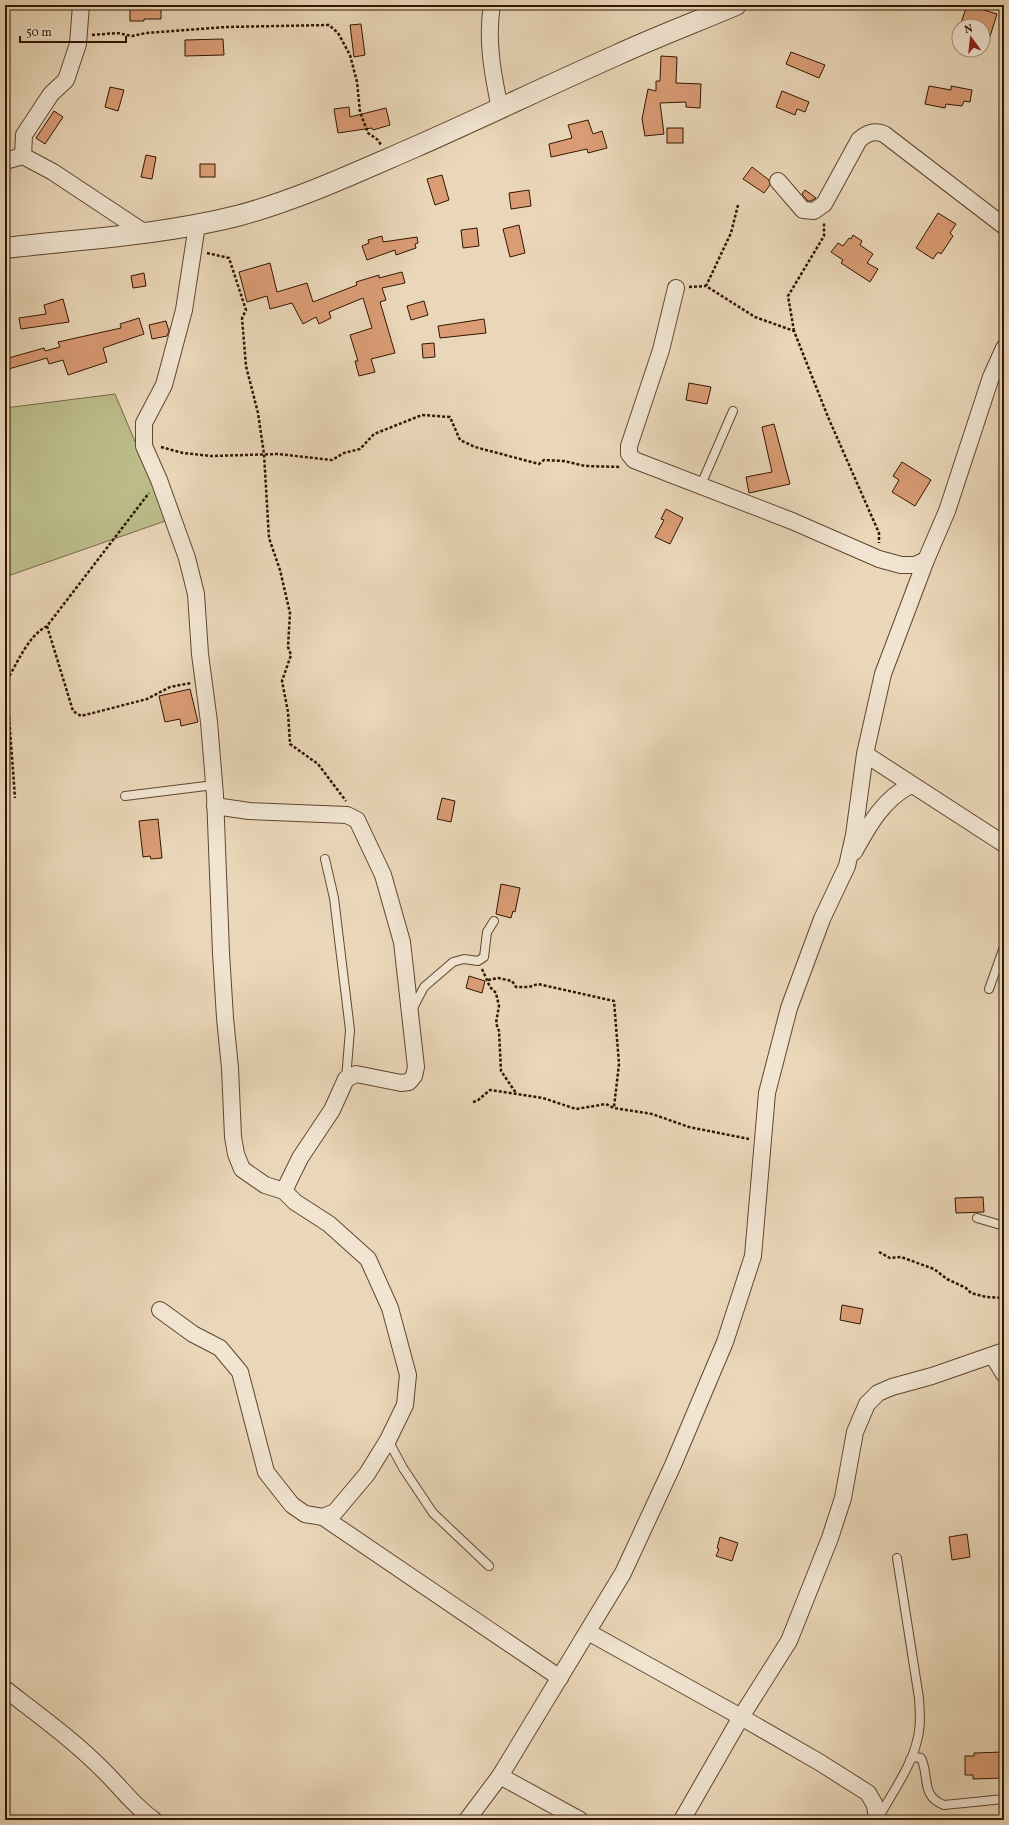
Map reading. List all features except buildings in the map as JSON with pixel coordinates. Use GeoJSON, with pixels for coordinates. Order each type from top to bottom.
{"type":"FeatureCollection","features":[{"type":"Feature","properties":{"kind":"street"},"geometry":{"type":"LineString","coordinates":[[23,156],[24,135],[51,94],[66,80],[79,36],[80,5]]}},
{"type":"Feature","properties":{"kind":"street"},"geometry":{"type":"LineString","coordinates":[[492,5],[490,18],[492,68],[500,109]]}},
{"type":"Feature","properties":{"kind":"street"},"geometry":{"type":"LineString","coordinates":[[5,248],[197,225],[238,216],[328,184],[500,109],[618,54],[736,5]]}},
{"type":"Feature","properties":{"kind":"street"},"geometry":{"type":"LineString","coordinates":[[778,182],[803,210],[814,211],[824,204],[852,150],[859,140],[868,133],[878,132],[884,134],[1004,226]]}},
{"type":"Feature","properties":{"kind":"street"},"geometry":{"type":"LineString","coordinates":[[5,160],[23,156],[59,176],[145,232]]}},
{"type":"Feature","properties":{"kind":"street"},"geometry":{"type":"LineString","coordinates":[[197,225],[184,310],[164,385],[144,423],[144,446],[159,480],[187,558],[194,586],[203,680],[210,722],[216,806],[221,953],[230,1068],[233,1137],[236,1154],[242,1169],[265,1186],[284,1191],[295,1202],[329,1224],[368,1259],[390,1308],[408,1375],[405,1405],[388,1440],[368,1474],[335,1512],[323,1517]]}},
{"type":"Feature","properties":{"kind":"street"},"geometry":{"type":"LineString","coordinates":[[676,288],[661,350],[629,446],[629,454],[634,460],[700,487],[792,521],[879,559],[901,565],[915,565],[926,560]]}},
{"type":"Feature","properties":{"kind":"street"},"geometry":{"type":"LineString","coordinates":[[847,866],[854,835],[865,754],[884,674],[926,560],[947,511],[992,377],[1004,348]]}},
{"type":"Feature","properties":{"kind":"street"},"geometry":{"type":"LineString","coordinates":[[865,754],[1004,844]]}},
{"type":"Feature","properties":{"kind":"street"},"geometry":{"type":"LineString","coordinates":[[467,1820],[500,1776],[624,1573],[673,1465],[725,1342],[753,1256],[758,1216],[767,1093],[789,1008],[822,919],[862,837],[887,800],[898,791],[911,785]]}},
{"type":"Feature","properties":{"kind":"street"},"geometry":{"type":"LineString","coordinates":[[216,806],[250,811],[347,815],[357,820],[383,875],[402,942],[416,1067],[414,1076],[409,1082],[401,1083],[356,1074],[346,1079],[332,1110],[300,1158],[284,1191]]}},
{"type":"Feature","properties":{"kind":"street"},"geometry":{"type":"LineString","coordinates":[[160,1310],[193,1334],[220,1348],[240,1372],[254,1432],[266,1472],[292,1505],[306,1514],[323,1517],[560,1678]]}},
{"type":"Feature","properties":{"kind":"street"},"geometry":{"type":"LineString","coordinates":[[682,1820],[742,1717],[789,1641],[830,1538],[843,1498],[855,1432],[867,1404],[878,1393],[892,1387],[932,1376],[998,1353],[1004,1374]]}},
{"type":"Feature","properties":{"kind":"street"},"geometry":{"type":"LineString","coordinates":[[588,1632],[742,1717],[819,1762],[868,1793],[875,1805],[877,1820]]}},
{"type":"Feature","properties":{"kind":"street"},"geometry":{"type":"LineString","coordinates":[[5,1689],[70,1739],[106,1773],[143,1812],[154,1820]]}},
{"type":"Feature","properties":{"kind":"street"},"geometry":{"type":"LineString","coordinates":[[500,1776],[580,1820]]}},
{"type":"Feature","properties":{"kind":"lane"},"geometry":{"type":"LineString","coordinates":[[700,487],[732,411]]}},
{"type":"Feature","properties":{"kind":"lane"},"geometry":{"type":"LineString","coordinates":[[125,796],[214,785]]}},
{"type":"Feature","properties":{"kind":"lane"},"geometry":{"type":"LineString","coordinates":[[326,859],[334,898],[350,1030],[346,1079]]}},
{"type":"Feature","properties":{"kind":"lane"},"geometry":{"type":"LineString","coordinates":[[411,1013],[424,987],[453,962],[464,959],[478,961],[484,957],[486,932],[494,921]]}},
{"type":"Feature","properties":{"kind":"lane"},"geometry":{"type":"LineString","coordinates":[[989,989],[1004,947]]}},
{"type":"Feature","properties":{"kind":"lane"},"geometry":{"type":"LineString","coordinates":[[977,1218],[1004,1226]]}},
{"type":"Feature","properties":{"kind":"lane"},"geometry":{"type":"LineString","coordinates":[[388,1440],[403,1468],[433,1513],[489,1566]]}},
{"type":"Feature","properties":{"kind":"lane"},"geometry":{"type":"LineString","coordinates":[[877,1820],[910,1760],[917,1741],[920,1719],[919,1698],[897,1558]]}},
{"type":"Feature","properties":{"kind":"lane"},"geometry":{"type":"LineString","coordinates":[[910,1760],[915,1757],[921,1758],[929,1793],[937,1803],[944,1805],[1004,1799]]}},
{"type":"Feature","properties":{"kind":"path"},"geometry":{"type":"LineString","coordinates":[[79,36],[117,33],[132,36],[146,33],[226,27],[329,24],[338,33],[350,54],[357,82],[360,112],[368,133],[378,140],[388,158]]}},
{"type":"Feature","properties":{"kind":"path"},"geometry":{"type":"LineString","coordinates":[[824,204],[824,236],[788,296],[794,331],[828,417],[879,533],[879,559]]}},
{"type":"Feature","properties":{"kind":"path"},"geometry":{"type":"LineString","coordinates":[[738,205],[731,233],[706,286],[756,317],[794,331]]}},
{"type":"Feature","properties":{"kind":"path"},"geometry":{"type":"LineString","coordinates":[[193,249],[229,258],[246,310],[242,318],[246,366],[258,413],[264,454],[269,538],[280,570],[290,613],[288,647],[292,655],[282,681],[288,712],[290,744],[318,764],[340,791],[357,820]]}},
{"type":"Feature","properties":{"kind":"path"},"geometry":{"type":"LineString","coordinates":[[144,446],[147,444],[167,447],[183,453],[211,456],[264,454],[300,455],[332,460],[344,453],[360,449],[374,434],[422,415],[450,417],[460,440],[475,447],[540,464],[544,460],[564,461],[585,466],[619,468],[634,460]]}},
{"type":"Feature","properties":{"kind":"path"},"geometry":{"type":"LineString","coordinates":[[7,680],[31,640],[47,626],[159,480]]}},
{"type":"Feature","properties":{"kind":"path"},"geometry":{"type":"LineString","coordinates":[[47,626],[73,711],[81,716],[147,699],[170,687],[203,680]]}},
{"type":"Feature","properties":{"kind":"path"},"geometry":{"type":"LineString","coordinates":[[5,662],[15,798]]}},
{"type":"Feature","properties":{"kind":"path"},"geometry":{"type":"LineString","coordinates":[[478,961],[490,987],[496,993],[499,1006],[496,1023],[499,1031],[501,1071],[516,1093]]}},
{"type":"Feature","properties":{"kind":"path"},"geometry":{"type":"LineString","coordinates":[[488,980],[505,979],[512,981],[516,987],[529,987],[538,984],[614,1001],[619,1064],[614,1108]]}},
{"type":"Feature","properties":{"kind":"path"},"geometry":{"type":"LineString","coordinates":[[472,1102],[477,1101],[490,1090],[516,1093],[543,1098],[576,1109],[606,1104],[614,1108],[652,1114],[689,1127],[748,1139],[763,1136]]}},
{"type":"Feature","properties":{"kind":"path"},"geometry":{"type":"LineString","coordinates":[[879,1252],[890,1258],[901,1257],[934,1269],[946,1279],[966,1288],[971,1293],[986,1297],[1004,1298]]}},
{"type":"Feature","properties":{"kind":"green space"},"geometry":{"type":"Polygon","coordinates":[[[115,394],[168,520],[5,577],[5,408],[115,394]]]}}]}
